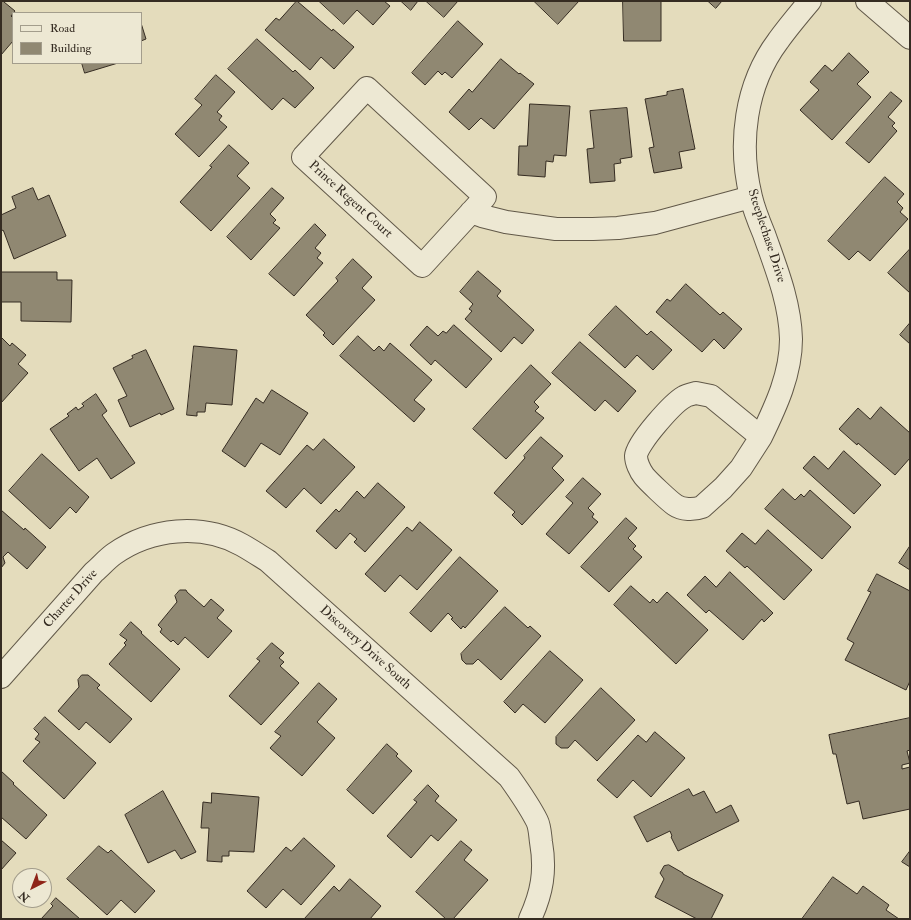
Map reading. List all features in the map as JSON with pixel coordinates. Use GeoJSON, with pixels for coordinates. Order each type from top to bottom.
{"type":"FeatureCollection","features":[{"type":"Feature","properties":{"kind":"street","name":"Steeplechase Drive"},"geometry":{"type":"LineString","coordinates":[[761,437],[711,396],[696,393],[684,397],[676,403],[643,439],[636,456],[638,465],[643,475],[675,505],[685,509],[697,509],[705,505],[741,468],[761,437],[782,390],[788,365],[791,339],[783,288],[751,197],[745,158],[745,133],[748,108],[755,84],[764,63],[777,41],[810,1]]}},
{"type":"Feature","properties":{"kind":"street"},"geometry":{"type":"LineString","coordinates":[[867,1],[910,38]]}},
{"type":"Feature","properties":{"kind":"street","name":"Prince Regent Court"},"geometry":{"type":"LineString","coordinates":[[367,88],[485,197],[471,212],[422,266],[303,157],[367,88]]}},
{"type":"Feature","properties":{"kind":"street"},"geometry":{"type":"LineString","coordinates":[[471,212],[506,222],[556,229],[618,228],[655,223],[751,197]]}},
{"type":"Feature","properties":{"kind":"street","name":"Discovery Drive South"},"geometry":{"type":"LineString","coordinates":[[152,536],[160,533],[190,530],[208,533],[241,544],[268,561],[509,777],[529,806],[539,829],[544,858],[543,880],[538,900],[530,919]]}},
{"type":"Feature","properties":{"kind":"street","name":"Charter Drive"},"geometry":{"type":"LineString","coordinates":[[1,677],[106,561],[120,550],[152,536]]}},
{"type":"Feature","properties":{"kind":"building"},"geometry":{"type":"Polygon","coordinates":[[[1,1],[5,1],[4,2],[15,11],[12,12],[11,16],[12,42],[1,55],[1,1]]]}},
{"type":"Feature","properties":{"kind":"building"},"geometry":{"type":"Polygon","coordinates":[[[297,1],[332,31],[333,29],[354,47],[334,69],[321,57],[310,70],[265,30],[276,18],[279,20],[297,1]]]}},
{"type":"Feature","properties":{"kind":"building"},"geometry":{"type":"Polygon","coordinates":[[[319,1],[384,1],[390,6],[373,25],[357,10],[344,24],[319,1]]]}},
{"type":"Feature","properties":{"kind":"building"},"geometry":{"type":"Polygon","coordinates":[[[401,1],[418,1],[411,10],[401,1]]]}},
{"type":"Feature","properties":{"kind":"building"},"geometry":{"type":"Polygon","coordinates":[[[426,1],[458,1],[444,17],[426,1]]]}},
{"type":"Feature","properties":{"kind":"building"},"geometry":{"type":"Polygon","coordinates":[[[534,1],[579,1],[558,24],[534,1]]]}},
{"type":"Feature","properties":{"kind":"building"},"geometry":{"type":"Polygon","coordinates":[[[623,1],[661,1],[661,41],[624,41],[623,1]]]}},
{"type":"Feature","properties":{"kind":"building"},"geometry":{"type":"Polygon","coordinates":[[[708,1],[722,1],[716,8],[708,1]]]}},
{"type":"Feature","properties":{"kind":"building"},"geometry":{"type":"Polygon","coordinates":[[[458,21],[483,44],[452,78],[445,72],[442,75],[438,71],[425,85],[412,73],[458,21]]]}},
{"type":"Feature","properties":{"kind":"building"},"geometry":{"type":"Polygon","coordinates":[[[142,26],[146,39],[142,41],[142,26]]]}},
{"type":"Feature","properties":{"kind":"building"},"geometry":{"type":"Polygon","coordinates":[[[257,39],[293,72],[295,70],[314,88],[295,108],[283,98],[272,110],[228,69],[257,39]]]}},
{"type":"Feature","properties":{"kind":"building"},"geometry":{"type":"Polygon","coordinates":[[[849,53],[869,72],[857,84],[871,97],[832,140],[800,110],[819,90],[810,82],[825,65],[832,71],[849,53]]]}},
{"type":"Feature","properties":{"kind":"building"},"geometry":{"type":"Polygon","coordinates":[[[501,59],[534,84],[494,129],[481,118],[469,130],[449,112],[469,89],[472,92],[501,59]]]}},
{"type":"Feature","properties":{"kind":"building"},"geometry":{"type":"Polygon","coordinates":[[[82,64],[115,64],[85,73],[82,64]]]}},
{"type":"Feature","properties":{"kind":"building"},"geometry":{"type":"Polygon","coordinates":[[[216,75],[235,92],[217,112],[222,116],[219,120],[227,127],[199,157],[175,134],[202,105],[195,99],[216,75]]]}},
{"type":"Feature","properties":{"kind":"building"},"geometry":{"type":"Polygon","coordinates":[[[683,89],[695,149],[679,152],[682,168],[654,173],[649,148],[654,147],[645,99],[667,95],[667,92],[683,89]]]}},
{"type":"Feature","properties":{"kind":"building"},"geometry":{"type":"Polygon","coordinates":[[[891,92],[902,101],[888,117],[895,123],[892,126],[897,131],[869,163],[846,143],[891,92]]]}},
{"type":"Feature","properties":{"kind":"building"},"geometry":{"type":"Polygon","coordinates":[[[530,104],[570,106],[566,156],[554,155],[553,162],[546,161],[545,177],[518,175],[519,146],[527,146],[530,104]]]}},
{"type":"Feature","properties":{"kind":"building"},"geometry":{"type":"Polygon","coordinates":[[[627,108],[632,157],[620,159],[621,163],[614,164],[615,181],[590,183],[587,149],[594,148],[590,111],[627,108]]]}},
{"type":"Feature","properties":{"kind":"building"},"geometry":{"type":"Polygon","coordinates":[[[229,145],[249,163],[237,176],[250,188],[211,231],[180,202],[212,167],[210,166],[229,145]]]}},
{"type":"Feature","properties":{"kind":"building"},"geometry":{"type":"Polygon","coordinates":[[[885,177],[904,194],[897,202],[903,208],[900,212],[908,219],[870,261],[858,251],[849,260],[828,241],[885,177]]]}},
{"type":"Feature","properties":{"kind":"building"},"geometry":{"type":"Polygon","coordinates":[[[33,188],[38,200],[49,195],[66,236],[14,259],[4,232],[3,230],[1,231],[1,215],[16,208],[12,197],[33,188]]]}},
{"type":"Feature","properties":{"kind":"building"},"geometry":{"type":"Polygon","coordinates":[[[272,188],[284,198],[270,214],[276,220],[273,223],[280,228],[251,260],[227,237],[272,188]]]}},
{"type":"Feature","properties":{"kind":"building"},"geometry":{"type":"Polygon","coordinates":[[[315,224],[326,235],[315,248],[321,253],[317,258],[323,263],[294,296],[269,274],[315,224]]]}},
{"type":"Feature","properties":{"kind":"building"},"geometry":{"type":"Polygon","coordinates":[[[910,249],[910,293],[888,273],[910,249]]]}},
{"type":"Feature","properties":{"kind":"building"},"geometry":{"type":"Polygon","coordinates":[[[353,259],[372,277],[362,288],[375,300],[333,345],[323,335],[325,333],[306,315],[338,281],[336,278],[353,259]]]}},
{"type":"Feature","properties":{"kind":"building"},"geometry":{"type":"Polygon","coordinates":[[[478,271],[501,291],[497,296],[534,330],[522,344],[514,337],[501,352],[465,319],[472,311],[469,309],[473,304],[460,292],[478,271]]]}},
{"type":"Feature","properties":{"kind":"building"},"geometry":{"type":"Polygon","coordinates":[[[1,272],[57,272],[57,280],[72,280],[71,322],[21,321],[21,302],[1,302],[1,272]]]}},
{"type":"Feature","properties":{"kind":"building"},"geometry":{"type":"Polygon","coordinates":[[[686,284],[720,315],[723,312],[742,329],[724,349],[714,339],[702,352],[656,312],[667,299],[670,301],[686,284]]]}},
{"type":"Feature","properties":{"kind":"building"},"geometry":{"type":"Polygon","coordinates":[[[616,306],[647,335],[651,331],[672,350],[653,370],[637,355],[625,368],[589,335],[616,306]]]}},
{"type":"Feature","properties":{"kind":"building"},"geometry":{"type":"Polygon","coordinates":[[[910,323],[910,344],[900,335],[910,323]]]}},
{"type":"Feature","properties":{"kind":"building"},"geometry":{"type":"Polygon","coordinates":[[[454,325],[492,359],[466,388],[435,360],[431,365],[410,345],[427,326],[438,336],[443,331],[446,333],[454,325]]]}},
{"type":"Feature","properties":{"kind":"building"},"geometry":{"type":"Polygon","coordinates":[[[358,336],[374,351],[379,346],[384,351],[390,343],[432,380],[414,400],[425,409],[414,422],[340,356],[358,336]]]}},
{"type":"Feature","properties":{"kind":"building"},"geometry":{"type":"Polygon","coordinates":[[[1,337],[10,346],[12,343],[26,355],[18,364],[28,373],[1,403],[1,337]]]}},
{"type":"Feature","properties":{"kind":"building"},"geometry":{"type":"Polygon","coordinates":[[[580,342],[636,391],[618,412],[605,400],[595,411],[552,373],[580,342]]]}},
{"type":"Feature","properties":{"kind":"building"},"geometry":{"type":"Polygon","coordinates":[[[194,346],[237,350],[232,405],[206,403],[205,412],[197,412],[197,416],[187,415],[194,346]]]}},
{"type":"Feature","properties":{"kind":"building"},"geometry":{"type":"Polygon","coordinates":[[[146,350],[174,409],[161,415],[160,413],[130,427],[118,400],[127,396],[113,368],[133,358],[132,356],[146,350]]]}},
{"type":"Feature","properties":{"kind":"building"},"geometry":{"type":"Polygon","coordinates":[[[531,365],[551,384],[534,402],[539,407],[535,411],[544,418],[506,459],[473,429],[531,365]]]}},
{"type":"Feature","properties":{"kind":"building"},"geometry":{"type":"Polygon","coordinates":[[[272,390],[308,413],[280,455],[261,443],[245,467],[222,451],[256,398],[263,403],[272,390]]]}},
{"type":"Feature","properties":{"kind":"building"},"geometry":{"type":"Polygon","coordinates":[[[96,394],[107,411],[102,415],[135,463],[111,479],[97,458],[79,471],[50,429],[69,416],[67,414],[76,407],[78,410],[84,406],[82,404],[96,394]]]}},
{"type":"Feature","properties":{"kind":"building"},"geometry":{"type":"Polygon","coordinates":[[[881,407],[910,433],[910,458],[895,475],[858,443],[857,445],[839,429],[858,408],[870,419],[881,407]]]}},
{"type":"Feature","properties":{"kind":"building"},"geometry":{"type":"Polygon","coordinates":[[[541,437],[563,456],[552,468],[564,480],[522,525],[512,515],[515,512],[494,493],[525,458],[524,456],[541,437]]]}},
{"type":"Feature","properties":{"kind":"building"},"geometry":{"type":"Polygon","coordinates":[[[324,439],[355,467],[321,504],[304,488],[286,508],[266,491],[307,445],[313,450],[324,439]]]}},
{"type":"Feature","properties":{"kind":"building"},"geometry":{"type":"Polygon","coordinates":[[[844,451],[881,485],[854,514],[803,468],[814,456],[828,469],[844,451]]]}},
{"type":"Feature","properties":{"kind":"building"},"geometry":{"type":"Polygon","coordinates":[[[42,454],[89,497],[76,513],[70,507],[50,529],[9,491],[42,454]]]}},
{"type":"Feature","properties":{"kind":"building"},"geometry":{"type":"Polygon","coordinates":[[[583,478],[601,494],[588,508],[594,514],[592,517],[598,522],[569,554],[546,534],[573,503],[566,497],[583,478]]]}},
{"type":"Feature","properties":{"kind":"building"},"geometry":{"type":"Polygon","coordinates":[[[378,483],[405,507],[365,552],[354,542],[357,539],[350,533],[336,549],[316,531],[336,509],[339,512],[357,491],[364,498],[378,483]]]}},
{"type":"Feature","properties":{"kind":"building"},"geometry":{"type":"Polygon","coordinates":[[[783,489],[795,500],[801,494],[804,497],[810,490],[851,527],[822,559],[765,509],[783,489]]]}},
{"type":"Feature","properties":{"kind":"building"},"geometry":{"type":"Polygon","coordinates":[[[1,510],[24,530],[25,528],[46,547],[27,569],[8,552],[3,557],[5,563],[1,568],[1,510]]]}},
{"type":"Feature","properties":{"kind":"building"},"geometry":{"type":"Polygon","coordinates":[[[626,518],[637,528],[628,538],[636,546],[633,549],[642,557],[609,592],[581,567],[626,518]]]}},
{"type":"Feature","properties":{"kind":"building"},"geometry":{"type":"Polygon","coordinates":[[[420,522],[452,550],[417,590],[400,575],[385,592],[365,574],[407,527],[412,531],[420,522]]]}},
{"type":"Feature","properties":{"kind":"building"},"geometry":{"type":"Polygon","coordinates":[[[768,530],[812,570],[784,600],[747,566],[745,568],[726,551],[742,533],[755,544],[768,530]]]}},
{"type":"Feature","properties":{"kind":"building"},"geometry":{"type":"Polygon","coordinates":[[[910,546],[910,570],[899,563],[910,546]]]}},
{"type":"Feature","properties":{"kind":"building"},"geometry":{"type":"Polygon","coordinates":[[[460,557],[498,591],[465,628],[463,626],[461,629],[451,619],[453,618],[448,613],[431,632],[410,613],[460,557]]]}},
{"type":"Feature","properties":{"kind":"building"},"geometry":{"type":"Polygon","coordinates":[[[730,572],[773,613],[764,622],[762,619],[743,640],[709,610],[706,613],[687,595],[705,576],[716,587],[730,572]]]}},
{"type":"Feature","properties":{"kind":"building"},"geometry":{"type":"Polygon","coordinates":[[[877,574],[910,591],[910,681],[906,690],[845,660],[854,643],[847,639],[871,592],[868,591],[877,574]]]}},
{"type":"Feature","properties":{"kind":"building"},"geometry":{"type":"Polygon","coordinates":[[[631,586],[650,603],[653,599],[657,603],[667,592],[708,630],[676,664],[614,605],[631,586]]]}},
{"type":"Feature","properties":{"kind":"building"},"geometry":{"type":"Polygon","coordinates":[[[180,590],[186,590],[204,607],[211,599],[224,610],[217,618],[232,631],[208,658],[185,637],[178,645],[173,640],[171,642],[160,632],[162,629],[158,625],[177,602],[175,596],[180,590]]]}},
{"type":"Feature","properties":{"kind":"building"},"geometry":{"type":"Polygon","coordinates":[[[505,607],[528,628],[530,626],[541,636],[501,680],[478,659],[473,664],[466,664],[462,660],[461,654],[505,607]]]}},
{"type":"Feature","properties":{"kind":"building"},"geometry":{"type":"Polygon","coordinates":[[[131,622],[180,669],[151,702],[109,664],[126,645],[124,643],[127,640],[120,635],[131,622]]]}},
{"type":"Feature","properties":{"kind":"building"},"geometry":{"type":"Polygon","coordinates":[[[272,643],[284,653],[279,658],[284,662],[280,666],[299,683],[261,725],[229,696],[260,661],[257,659],[272,643]]]}},
{"type":"Feature","properties":{"kind":"building"},"geometry":{"type":"Polygon","coordinates":[[[550,651],[583,680],[545,723],[523,704],[515,713],[504,702],[550,651]]]}},
{"type":"Feature","properties":{"kind":"building"},"geometry":{"type":"Polygon","coordinates":[[[82,675],[88,675],[100,685],[97,688],[132,719],[110,743],[86,722],[79,730],[58,711],[79,687],[78,680],[82,675]]]}},
{"type":"Feature","properties":{"kind":"building"},"geometry":{"type":"Polygon","coordinates":[[[319,683],[337,699],[317,722],[335,738],[302,776],[270,748],[281,736],[275,732],[319,683]]]}},
{"type":"Feature","properties":{"kind":"building"},"geometry":{"type":"Polygon","coordinates":[[[601,688],[635,720],[597,761],[575,740],[568,748],[561,748],[556,744],[556,737],[601,688]]]}},
{"type":"Feature","properties":{"kind":"building"},"geometry":{"type":"Polygon","coordinates":[[[45,717],[96,763],[64,799],[23,761],[40,742],[35,739],[39,734],[34,729],[45,717]]]}},
{"type":"Feature","properties":{"kind":"building"},"geometry":{"type":"Polygon","coordinates":[[[910,718],[910,750],[907,751],[910,763],[902,765],[902,769],[910,767],[910,809],[863,819],[859,801],[847,804],[836,754],[833,754],[829,735],[910,718]]]}},
{"type":"Feature","properties":{"kind":"building"},"geometry":{"type":"Polygon","coordinates":[[[655,732],[685,758],[651,797],[633,780],[617,798],[597,780],[638,735],[646,742],[655,732]]]}},
{"type":"Feature","properties":{"kind":"building"},"geometry":{"type":"Polygon","coordinates":[[[387,744],[398,754],[396,756],[412,771],[373,814],[347,790],[387,744]]]}},
{"type":"Feature","properties":{"kind":"building"},"geometry":{"type":"Polygon","coordinates":[[[1,771],[47,815],[26,839],[1,817],[1,771]]]}},
{"type":"Feature","properties":{"kind":"building"},"geometry":{"type":"Polygon","coordinates":[[[428,785],[439,796],[435,801],[457,820],[438,841],[431,835],[411,858],[387,836],[417,802],[414,800],[428,785]]]}},
{"type":"Feature","properties":{"kind":"building"},"geometry":{"type":"Polygon","coordinates":[[[689,789],[693,796],[704,791],[716,813],[731,805],[739,821],[678,851],[671,837],[670,831],[647,842],[634,817],[689,789]]]}},
{"type":"Feature","properties":{"kind":"building"},"geometry":{"type":"Polygon","coordinates":[[[163,791],[196,852],[181,859],[175,850],[148,863],[125,815],[163,791]]]}},
{"type":"Feature","properties":{"kind":"building"},"geometry":{"type":"Polygon","coordinates":[[[212,793],[259,797],[254,852],[229,851],[229,856],[222,856],[222,862],[207,861],[209,828],[201,828],[203,802],[211,803],[212,793]]]}},
{"type":"Feature","properties":{"kind":"building"},"geometry":{"type":"Polygon","coordinates":[[[304,838],[335,866],[301,905],[283,889],[266,908],[247,891],[286,847],[291,851],[304,838]]]}},
{"type":"Feature","properties":{"kind":"building"},"geometry":{"type":"Polygon","coordinates":[[[1,840],[16,853],[1,870],[1,840]]]}},
{"type":"Feature","properties":{"kind":"building"},"geometry":{"type":"Polygon","coordinates":[[[461,841],[472,850],[464,860],[488,880],[453,919],[446,919],[416,892],[461,841]]]}},
{"type":"Feature","properties":{"kind":"building"},"geometry":{"type":"Polygon","coordinates":[[[99,846],[108,853],[111,850],[155,891],[135,913],[121,900],[107,915],[67,879],[99,846]]]}},
{"type":"Feature","properties":{"kind":"building"},"geometry":{"type":"Polygon","coordinates":[[[910,851],[910,867],[902,862],[910,851]]]}},
{"type":"Feature","properties":{"kind":"building"},"geometry":{"type":"Polygon","coordinates":[[[669,865],[723,895],[711,919],[697,919],[655,897],[664,879],[660,873],[664,866],[669,865]]]}},
{"type":"Feature","properties":{"kind":"building"},"geometry":{"type":"Polygon","coordinates":[[[833,877],[857,894],[863,886],[889,905],[886,910],[899,919],[802,919],[833,877]]]}},
{"type":"Feature","properties":{"kind":"building"},"geometry":{"type":"Polygon","coordinates":[[[350,879],[381,906],[370,919],[304,919],[334,886],[339,891],[350,879]]]}},
{"type":"Feature","properties":{"kind":"building"},"geometry":{"type":"Polygon","coordinates":[[[56,898],[80,919],[41,919],[52,908],[52,903],[56,898]]]}}]}
